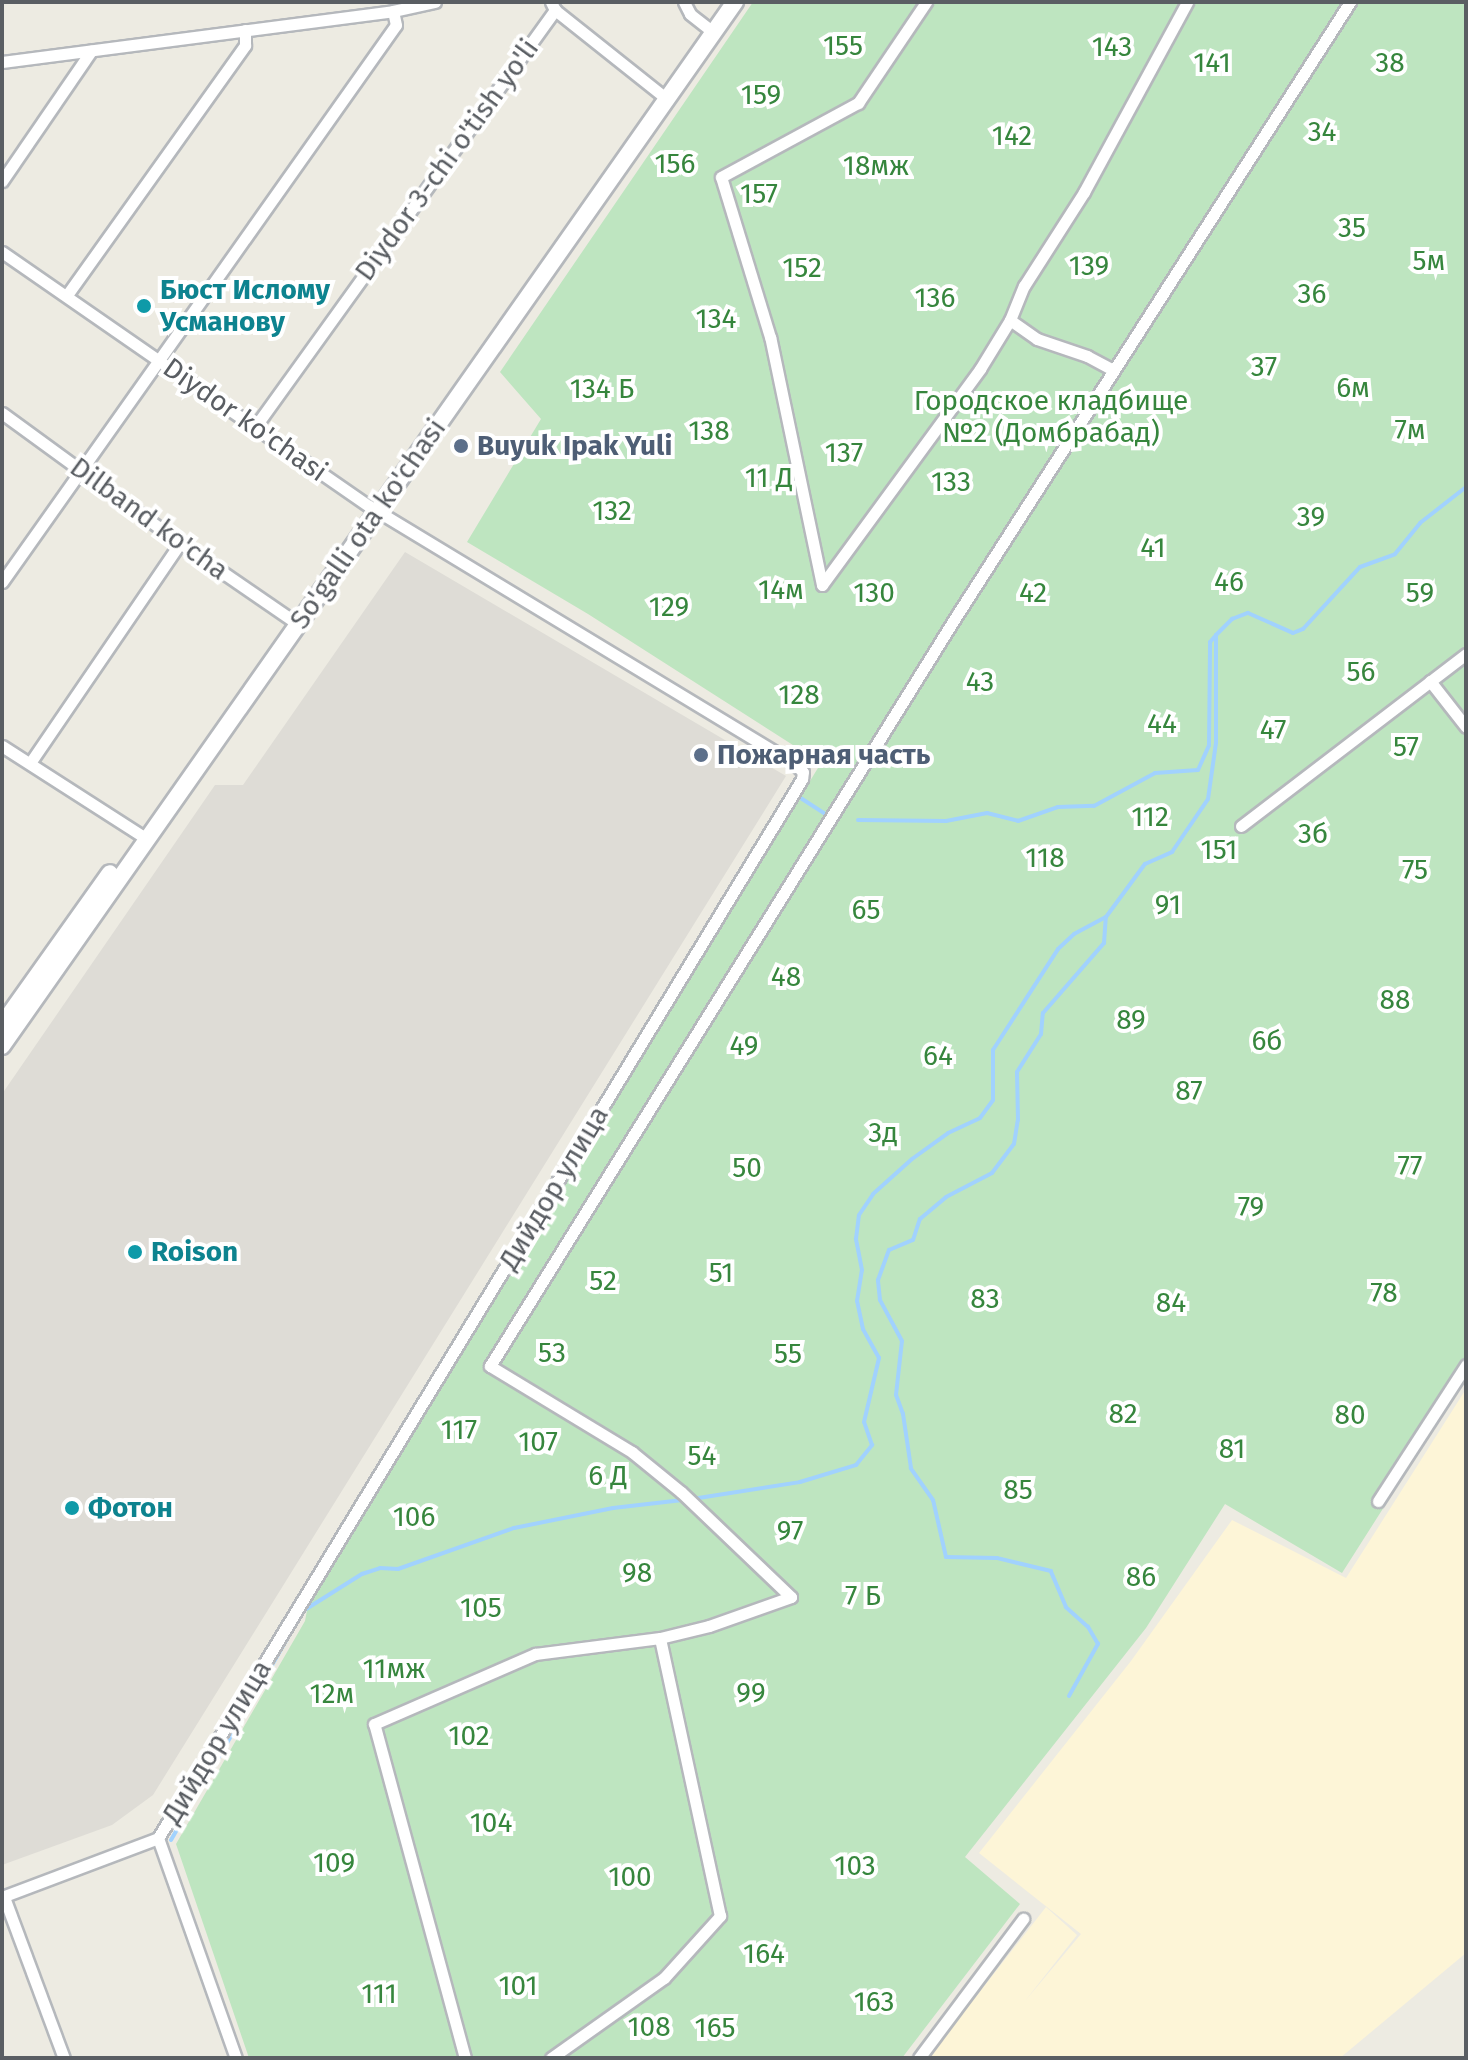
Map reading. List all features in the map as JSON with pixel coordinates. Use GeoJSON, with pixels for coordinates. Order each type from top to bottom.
{"type":"FeatureCollection","features":[{"type":"Feature","properties":{"kind":"main road","name":"So'galli ota ko'chasi"},"geometry":{"type":"LineString","coordinates":[[2,1046],[143,836],[664,96],[710,30],[725,2]]}},
{"type":"Feature","properties":{"kind":"main road","name":"So'galli ota ko'chasi"},"geometry":{"type":"LineString","coordinates":[[710,30],[735,2]]}},
{"type":"Feature","properties":{"kind":"main road","name":"So'galli ota ko'chasi"},"geometry":{"type":"LineString","coordinates":[[2,1025],[143,836]]}},
{"type":"Feature","properties":{"kind":"street"},"geometry":{"type":"LineString","coordinates":[[2,62],[393,11],[435,2]]}},
{"type":"Feature","properties":{"kind":"street"},"geometry":{"type":"LineString","coordinates":[[684,2],[690,14],[710,30]]}},
{"type":"Feature","properties":{"kind":"street"},"geometry":{"type":"LineString","coordinates":[[926,2],[858,103],[721,177],[770,337],[822,585],[980,369],[1010,320],[1024,286],[1084,192],[1187,2]]}},
{"type":"Feature","properties":{"kind":"street"},"geometry":{"type":"LineString","coordinates":[[465,2058],[374,1724],[535,1654],[660,1638],[709,1626],[791,1597],[681,1492],[632,1452],[490,1366],[957,615],[1350,2]]}},
{"type":"Feature","properties":{"kind":"street"},"geometry":{"type":"LineString","coordinates":[[553,6],[664,96]]}},
{"type":"Feature","properties":{"kind":"street","name":"Diydor 3-chi o'tish yo'li"},"geometry":{"type":"LineString","coordinates":[[255,427],[553,6]]}},
{"type":"Feature","properties":{"kind":"street"},"geometry":{"type":"LineString","coordinates":[[2,582],[396,25],[393,11]]}},
{"type":"Feature","properties":{"kind":"street"},"geometry":{"type":"LineString","coordinates":[[67,295],[245,45],[245,30]]}},
{"type":"Feature","properties":{"kind":"street"},"geometry":{"type":"LineString","coordinates":[[2,181],[91,51]]}},
{"type":"Feature","properties":{"kind":"street","name":"Diydor ko'chasi"},"geometry":{"type":"LineString","coordinates":[[2,252],[374,508]]}},
{"type":"Feature","properties":{"kind":"street"},"geometry":{"type":"LineString","coordinates":[[1010,320],[1037,339],[1087,356],[1113,370]]}},
{"type":"Feature","properties":{"kind":"street","name":"Dilband ko'cha"},"geometry":{"type":"LineString","coordinates":[[2,413],[180,543],[294,621]]}},
{"type":"Feature","properties":{"kind":"street","name":"Дийдор улица"},"geometry":{"type":"LineString","coordinates":[[236,2058],[158,1838],[802,779],[803,772],[795,764],[374,508]]}},
{"type":"Feature","properties":{"kind":"street"},"geometry":{"type":"LineString","coordinates":[[30,763],[180,543]]}},
{"type":"Feature","properties":{"kind":"street"},"geometry":{"type":"LineString","coordinates":[[1241,826],[1466,654]]}},
{"type":"Feature","properties":{"kind":"street"},"geometry":{"type":"LineString","coordinates":[[1430,681],[1466,727]]}},
{"type":"Feature","properties":{"kind":"street"},"geometry":{"type":"LineString","coordinates":[[2,746],[143,836]]}},
{"type":"Feature","properties":{"kind":"street"},"geometry":{"type":"LineString","coordinates":[[1378,1501],[1466,1365]]}},
{"type":"Feature","properties":{"kind":"street"},"geometry":{"type":"LineString","coordinates":[[551,2058],[664,1978],[720,1916],[660,1638]]}},
{"type":"Feature","properties":{"kind":"street"},"geometry":{"type":"LineString","coordinates":[[64,2058],[3,1897],[158,1838]]}},
{"type":"Feature","properties":{"kind":"street"},"geometry":{"type":"LineString","coordinates":[[919,2058],[1023,1919]]}},
{"type":"Feature","properties":{"kind":"shaded area"},"geometry":{"type":"Polygon","coordinates":[[[405,552],[786,776],[153,1795],[112,1825],[2,1865],[2,1094],[215,785],[243,785],[405,552]]]}},
{"type":"Feature","properties":{"kind":"shaded area"},"geometry":{"type":"Polygon","coordinates":[[[1466,1389],[1466,1953],[1340,2058],[928,2058],[1046,1907],[1077,1935],[1025,2001],[1081,1934],[979,1853],[1131,1661],[1232,1520],[1346,1578],[1466,1389]]]}},
{"type":"Feature","properties":{"kind":"green space","name":"Городское кладбище №2 (Домбрабад)"},"geometry":{"type":"Polygon","coordinates":[[[753,2],[1466,2],[1466,1378],[1342,1573],[1225,1504],[1146,1628],[965,1857],[1020,1904],[902,2058],[249,2058],[176,1844],[305,1621],[309,1600],[821,763],[588,614],[467,542],[541,419],[500,372],[753,2]]]}},
{"type":"Feature","properties":{"kind":"waterway"},"geometry":{"type":"LineString","coordinates":[[858,820],[946,821],[987,813],[1018,821],[1058,807],[1094,806],[1155,773],[1198,770],[1209,745],[1210,642],[1216,635],[1232,619],[1248,613],[1293,633],[1303,629],[1360,567],[1395,554],[1420,523],[1466,487]]}},
{"type":"Feature","properties":{"kind":"waterway"},"geometry":{"type":"LineString","coordinates":[[692,1499],[800,1482],[856,1465],[872,1445],[864,1422],[879,1358],[863,1329],[857,1301],[862,1270],[856,1239],[859,1215],[873,1194],[912,1159],[948,1133],[980,1118],[993,1100],[993,1050],[1058,949],[1074,934],[1106,917],[1145,864],[1172,852],[1208,799],[1216,743],[1216,635]]}},
{"type":"Feature","properties":{"kind":"waterway"},"geometry":{"type":"LineString","coordinates":[[796,795],[828,816]]}},
{"type":"Feature","properties":{"kind":"waterway"},"geometry":{"type":"LineString","coordinates":[[1069,1696],[1098,1644],[1088,1627],[1066,1607],[1051,1571],[997,1558],[946,1557],[933,1500],[911,1468],[903,1414],[896,1395],[902,1341],[880,1300],[878,1280],[889,1250],[913,1240],[920,1219],[946,1197],[992,1173],[1014,1144],[1018,1120],[1017,1072],[1041,1034],[1043,1013],[1104,943],[1106,917]]}},
{"type":"Feature","properties":{"kind":"waterway"},"geometry":{"type":"LineString","coordinates":[[171,1840],[303,1611],[362,1574],[380,1568],[398,1569],[514,1528],[613,1508],[683,1500]]}},
{"type":"Feature","properties":{"kind":"place","name":"Бюст Ислому Усманову"},"geometry":{"type":"Point","coordinates":[144,306]}},
{"type":"Feature","properties":{"kind":"place","name":"Buyuk Ipak Yuli"},"geometry":{"type":"Point","coordinates":[461,446]}},
{"type":"Feature","properties":{"kind":"place","name":"Пожарная часть"},"geometry":{"type":"Point","coordinates":[701,755]}},
{"type":"Feature","properties":{"kind":"place","name":"Roison"},"geometry":{"type":"Point","coordinates":[135,1252]}},
{"type":"Feature","properties":{"kind":"place","name":"Фотон"},"geometry":{"type":"Point","coordinates":[72,1508]}},
{"type":"Feature","properties":{"kind":"park label","name":"155"},"geometry":{"type":"Point","coordinates":[843,46]}},
{"type":"Feature","properties":{"kind":"park label","name":"143"},"geometry":{"type":"Point","coordinates":[1112,47]}},
{"type":"Feature","properties":{"kind":"park label","name":"141"},"geometry":{"type":"Point","coordinates":[1212,63]}},
{"type":"Feature","properties":{"kind":"park label","name":"38"},"geometry":{"type":"Point","coordinates":[1390,63]}},
{"type":"Feature","properties":{"kind":"park label","name":"159"},"geometry":{"type":"Point","coordinates":[761,95]}},
{"type":"Feature","properties":{"kind":"park label","name":"34"},"geometry":{"type":"Point","coordinates":[1322,132]}},
{"type":"Feature","properties":{"kind":"park label","name":"142"},"geometry":{"type":"Point","coordinates":[1012,136]}},
{"type":"Feature","properties":{"kind":"park label","name":"156"},"geometry":{"type":"Point","coordinates":[675,164]}},
{"type":"Feature","properties":{"kind":"park label","name":"18мж"},"geometry":{"type":"Point","coordinates":[876,166]}},
{"type":"Feature","properties":{"kind":"park label","name":"157"},"geometry":{"type":"Point","coordinates":[759,194]}},
{"type":"Feature","properties":{"kind":"park label","name":"35"},"geometry":{"type":"Point","coordinates":[1352,228]}},
{"type":"Feature","properties":{"kind":"park label","name":"5м"},"geometry":{"type":"Point","coordinates":[1429,261]}},
{"type":"Feature","properties":{"kind":"park label","name":"139"},"geometry":{"type":"Point","coordinates":[1089,266]}},
{"type":"Feature","properties":{"kind":"park label","name":"152"},"geometry":{"type":"Point","coordinates":[802,268]}},
{"type":"Feature","properties":{"kind":"park label","name":"36"},"geometry":{"type":"Point","coordinates":[1312,294]}},
{"type":"Feature","properties":{"kind":"park label","name":"136"},"geometry":{"type":"Point","coordinates":[935,298]}},
{"type":"Feature","properties":{"kind":"park label","name":"134"},"geometry":{"type":"Point","coordinates":[716,319]}},
{"type":"Feature","properties":{"kind":"park label","name":"37"},"geometry":{"type":"Point","coordinates":[1264,367]}},
{"type":"Feature","properties":{"kind":"park label","name":"6м"},"geometry":{"type":"Point","coordinates":[1353,388]}},
{"type":"Feature","properties":{"kind":"park label","name":"134 Б"},"geometry":{"type":"Point","coordinates":[602,389]}},
{"type":"Feature","properties":{"kind":"park label","name":"7м"},"geometry":{"type":"Point","coordinates":[1410,430]}},
{"type":"Feature","properties":{"kind":"park label","name":"138"},"geometry":{"type":"Point","coordinates":[709,431]}},
{"type":"Feature","properties":{"kind":"park label","name":"137"},"geometry":{"type":"Point","coordinates":[844,453]}},
{"type":"Feature","properties":{"kind":"park label","name":"11 Д"},"geometry":{"type":"Point","coordinates":[769,478]}},
{"type":"Feature","properties":{"kind":"park label","name":"133"},"geometry":{"type":"Point","coordinates":[951,482]}},
{"type":"Feature","properties":{"kind":"park label","name":"132"},"geometry":{"type":"Point","coordinates":[612,511]}},
{"type":"Feature","properties":{"kind":"park label","name":"39"},"geometry":{"type":"Point","coordinates":[1311,517]}},
{"type":"Feature","properties":{"kind":"park label","name":"41"},"geometry":{"type":"Point","coordinates":[1153,548]}},
{"type":"Feature","properties":{"kind":"park label","name":"46"},"geometry":{"type":"Point","coordinates":[1229,582]}},
{"type":"Feature","properties":{"kind":"park label","name":"14м"},"geometry":{"type":"Point","coordinates":[781,590]}},
{"type":"Feature","properties":{"kind":"park label","name":"130"},"geometry":{"type":"Point","coordinates":[874,593]}},
{"type":"Feature","properties":{"kind":"park label","name":"42"},"geometry":{"type":"Point","coordinates":[1033,593]}},
{"type":"Feature","properties":{"kind":"park label","name":"59"},"geometry":{"type":"Point","coordinates":[1420,593]}},
{"type":"Feature","properties":{"kind":"park label","name":"129"},"geometry":{"type":"Point","coordinates":[669,607]}},
{"type":"Feature","properties":{"kind":"park label","name":"56"},"geometry":{"type":"Point","coordinates":[1361,672]}},
{"type":"Feature","properties":{"kind":"park label","name":"43"},"geometry":{"type":"Point","coordinates":[980,682]}},
{"type":"Feature","properties":{"kind":"park label","name":"128"},"geometry":{"type":"Point","coordinates":[799,695]}},
{"type":"Feature","properties":{"kind":"park label","name":"44"},"geometry":{"type":"Point","coordinates":[1162,724]}},
{"type":"Feature","properties":{"kind":"park label","name":"47"},"geometry":{"type":"Point","coordinates":[1273,730]}},
{"type":"Feature","properties":{"kind":"park label","name":"57"},"geometry":{"type":"Point","coordinates":[1406,747]}},
{"type":"Feature","properties":{"kind":"park label","name":"112"},"geometry":{"type":"Point","coordinates":[1150,817]}},
{"type":"Feature","properties":{"kind":"park label","name":"3б"},"geometry":{"type":"Point","coordinates":[1313,834]}},
{"type":"Feature","properties":{"kind":"park label","name":"151"},"geometry":{"type":"Point","coordinates":[1219,850]}},
{"type":"Feature","properties":{"kind":"park label","name":"118"},"geometry":{"type":"Point","coordinates":[1045,858]}},
{"type":"Feature","properties":{"kind":"park label","name":"75"},"geometry":{"type":"Point","coordinates":[1415,870]}},
{"type":"Feature","properties":{"kind":"park label","name":"91"},"geometry":{"type":"Point","coordinates":[1168,905]}},
{"type":"Feature","properties":{"kind":"park label","name":"65"},"geometry":{"type":"Point","coordinates":[866,910]}},
{"type":"Feature","properties":{"kind":"park label","name":"48"},"geometry":{"type":"Point","coordinates":[786,977]}},
{"type":"Feature","properties":{"kind":"park label","name":"88"},"geometry":{"type":"Point","coordinates":[1395,1000]}},
{"type":"Feature","properties":{"kind":"park label","name":"89"},"geometry":{"type":"Point","coordinates":[1131,1020]}},
{"type":"Feature","properties":{"kind":"park label","name":"6б"},"geometry":{"type":"Point","coordinates":[1267,1041]}},
{"type":"Feature","properties":{"kind":"park label","name":"49"},"geometry":{"type":"Point","coordinates":[744,1046]}},
{"type":"Feature","properties":{"kind":"park label","name":"64"},"geometry":{"type":"Point","coordinates":[938,1056]}},
{"type":"Feature","properties":{"kind":"park label","name":"87"},"geometry":{"type":"Point","coordinates":[1189,1091]}},
{"type":"Feature","properties":{"kind":"park label","name":"3д"},"geometry":{"type":"Point","coordinates":[883,1133]}},
{"type":"Feature","properties":{"kind":"park label","name":"77"},"geometry":{"type":"Point","coordinates":[1410,1166]}},
{"type":"Feature","properties":{"kind":"park label","name":"50"},"geometry":{"type":"Point","coordinates":[747,1168]}},
{"type":"Feature","properties":{"kind":"park label","name":"79"},"geometry":{"type":"Point","coordinates":[1251,1207]}},
{"type":"Feature","properties":{"kind":"park label","name":"51"},"geometry":{"type":"Point","coordinates":[721,1273]}},
{"type":"Feature","properties":{"kind":"park label","name":"52"},"geometry":{"type":"Point","coordinates":[603,1281]}},
{"type":"Feature","properties":{"kind":"park label","name":"78"},"geometry":{"type":"Point","coordinates":[1384,1293]}},
{"type":"Feature","properties":{"kind":"park label","name":"83"},"geometry":{"type":"Point","coordinates":[985,1299]}},
{"type":"Feature","properties":{"kind":"park label","name":"84"},"geometry":{"type":"Point","coordinates":[1171,1303]}},
{"type":"Feature","properties":{"kind":"park label","name":"53"},"geometry":{"type":"Point","coordinates":[552,1353]}},
{"type":"Feature","properties":{"kind":"park label","name":"55"},"geometry":{"type":"Point","coordinates":[788,1354]}},
{"type":"Feature","properties":{"kind":"park label","name":"82"},"geometry":{"type":"Point","coordinates":[1123,1414]}},
{"type":"Feature","properties":{"kind":"park label","name":"80"},"geometry":{"type":"Point","coordinates":[1350,1415]}},
{"type":"Feature","properties":{"kind":"park label","name":"117"},"geometry":{"type":"Point","coordinates":[459,1430]}},
{"type":"Feature","properties":{"kind":"park label","name":"107"},"geometry":{"type":"Point","coordinates":[538,1442]}},
{"type":"Feature","properties":{"kind":"park label","name":"81"},"geometry":{"type":"Point","coordinates":[1232,1449]}},
{"type":"Feature","properties":{"kind":"park label","name":"54"},"geometry":{"type":"Point","coordinates":[702,1456]}},
{"type":"Feature","properties":{"kind":"park label","name":"6 Д"},"geometry":{"type":"Point","coordinates":[608,1476]}},
{"type":"Feature","properties":{"kind":"park label","name":"85"},"geometry":{"type":"Point","coordinates":[1018,1490]}},
{"type":"Feature","properties":{"kind":"park label","name":"106"},"geometry":{"type":"Point","coordinates":[414,1517]}},
{"type":"Feature","properties":{"kind":"park label","name":"97"},"geometry":{"type":"Point","coordinates":[790,1531]}},
{"type":"Feature","properties":{"kind":"park label","name":"98"},"geometry":{"type":"Point","coordinates":[637,1573]}},
{"type":"Feature","properties":{"kind":"park label","name":"86"},"geometry":{"type":"Point","coordinates":[1141,1577]}},
{"type":"Feature","properties":{"kind":"park label","name":"7 Б"},"geometry":{"type":"Point","coordinates":[863,1596]}},
{"type":"Feature","properties":{"kind":"park label","name":"105"},"geometry":{"type":"Point","coordinates":[481,1608]}},
{"type":"Feature","properties":{"kind":"park label","name":"11мж"},"geometry":{"type":"Point","coordinates":[394,1669]}},
{"type":"Feature","properties":{"kind":"park label","name":"99"},"geometry":{"type":"Point","coordinates":[751,1693]}},
{"type":"Feature","properties":{"kind":"park label","name":"12м"},"geometry":{"type":"Point","coordinates":[332,1694]}},
{"type":"Feature","properties":{"kind":"park label","name":"102"},"geometry":{"type":"Point","coordinates":[469,1736]}},
{"type":"Feature","properties":{"kind":"park label","name":"104"},"geometry":{"type":"Point","coordinates":[491,1823]}},
{"type":"Feature","properties":{"kind":"park label","name":"109"},"geometry":{"type":"Point","coordinates":[334,1863]}},
{"type":"Feature","properties":{"kind":"park label","name":"103"},"geometry":{"type":"Point","coordinates":[855,1866]}},
{"type":"Feature","properties":{"kind":"park label","name":"100"},"geometry":{"type":"Point","coordinates":[630,1877]}},
{"type":"Feature","properties":{"kind":"park label","name":"164"},"geometry":{"type":"Point","coordinates":[764,1954]}},
{"type":"Feature","properties":{"kind":"park label","name":"101"},"geometry":{"type":"Point","coordinates":[518,1986]}},
{"type":"Feature","properties":{"kind":"park label","name":"111"},"geometry":{"type":"Point","coordinates":[379,1994]}},
{"type":"Feature","properties":{"kind":"park label","name":"163"},"geometry":{"type":"Point","coordinates":[874,2002]}},
{"type":"Feature","properties":{"kind":"park label","name":"108"},"geometry":{"type":"Point","coordinates":[649,2027]}},
{"type":"Feature","properties":{"kind":"park label","name":"165"},"geometry":{"type":"Point","coordinates":[715,2028]}}]}
